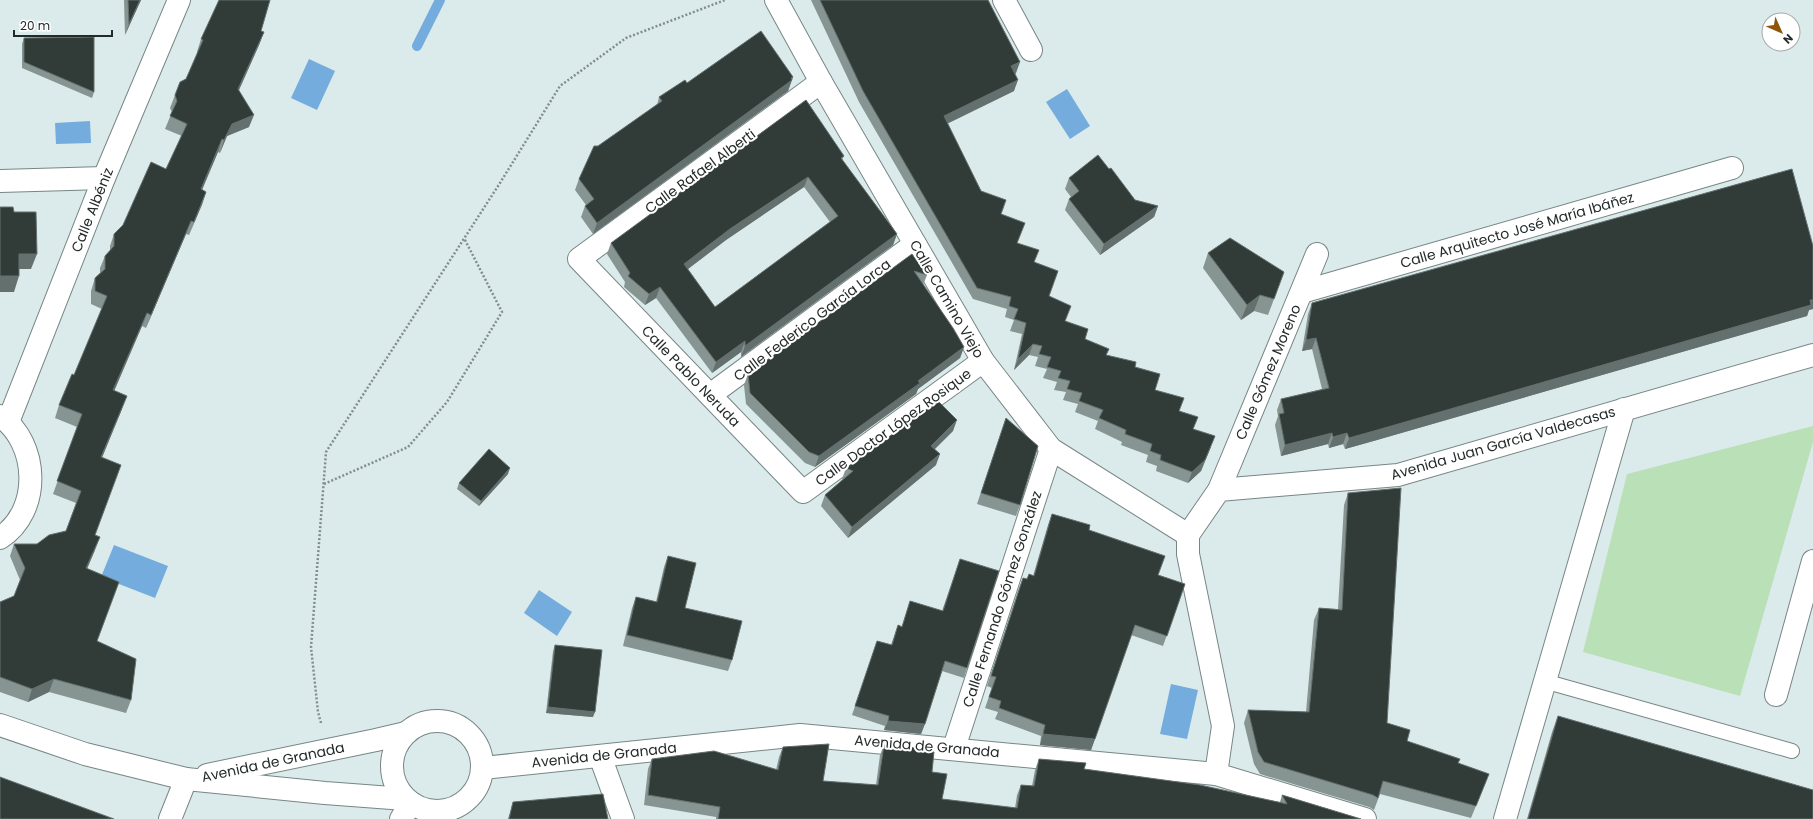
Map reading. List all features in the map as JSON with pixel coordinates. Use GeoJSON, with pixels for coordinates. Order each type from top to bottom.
{"type":"FeatureCollection","features":[{"type":"Feature","properties":{"kind":"street","name":"Calle Albéniz"},"geometry":{"type":"LineString","coordinates":[[4,419],[179,0]]}},
{"type":"Feature","properties":{"kind":"street","name":"Calle Camino Viejo"},"geometry":{"type":"LineString","coordinates":[[776,0],[821,82],[983,361],[1051,449],[1188,535]]}},
{"type":"Feature","properties":{"kind":"street"},"geometry":{"type":"LineString","coordinates":[[1004,0],[1031,50]]}},
{"type":"Feature","properties":{"kind":"street","name":"Calle Rafael Alberti"},"geometry":{"type":"LineString","coordinates":[[579,259],[821,82]]}},
{"type":"Feature","properties":{"kind":"street","name":"Calle Arquitecto José María Ibáñez"},"geometry":{"type":"LineString","coordinates":[[1302,292],[1732,168]]}},
{"type":"Feature","properties":{"kind":"street"},"geometry":{"type":"LineString","coordinates":[[0,181],[104,178]]}},
{"type":"Feature","properties":{"kind":"street","name":"Calle Federico García Lorca"},"geometry":{"type":"LineString","coordinates":[[710,396],[915,244]]}},
{"type":"Feature","properties":{"kind":"street","name":"Calle Gómez Moreno"},"geometry":{"type":"LineString","coordinates":[[1219,490],[1317,254]]}},
{"type":"Feature","properties":{"kind":"street","name":"Calle Pablo Neruda"},"geometry":{"type":"LineString","coordinates":[[579,259],[803,492]]}},
{"type":"Feature","properties":{"kind":"street","name":"Avenida Juan García Valdecasas"},"geometry":{"type":"LineString","coordinates":[[1219,490],[1398,475],[1813,355]]}},
{"type":"Feature","properties":{"kind":"street","name":"Calle Doctor López Rosique"},"geometry":{"type":"LineString","coordinates":[[803,492],[983,361]]}},
{"type":"Feature","properties":{"kind":"street"},"geometry":{"type":"LineString","coordinates":[[1504,819],[1624,409]]}},
{"type":"Feature","properties":{"kind":"street"},"geometry":{"type":"LineString","coordinates":[[0,538],[6,534],[22,514],[30,490],[31,466],[23,442],[4,419]]}},
{"type":"Feature","properties":{"kind":"street","name":"Calle Fernando Gómez González"},"geometry":{"type":"LineString","coordinates":[[954,748],[1051,449]]}},
{"type":"Feature","properties":{"kind":"street"},"geometry":{"type":"LineString","coordinates":[[1216,774],[1223,726],[1188,554],[1188,535],[1219,490]]}},
{"type":"Feature","properties":{"kind":"street"},"geometry":{"type":"LineString","coordinates":[[1776,696],[1813,561]]}},
{"type":"Feature","properties":{"kind":"street"},"geometry":{"type":"LineString","coordinates":[[429,721],[444,721],[463,728],[478,745],[483,768],[474,792],[460,805],[445,811],[424,810],[406,807],[392,774],[392,760],[400,739],[413,727],[429,721]]}},
{"type":"Feature","properties":{"kind":"street","name":"Avenida de Granada"},"geometry":{"type":"LineString","coordinates":[[0,725],[85,754],[186,779],[324,793],[406,807]]}},
{"type":"Feature","properties":{"kind":"street","name":"Avenida de Granada"},"geometry":{"type":"LineString","coordinates":[[186,779],[406,733]]}},
{"type":"Feature","properties":{"kind":"street","name":"Avenida de Granada"},"geometry":{"type":"LineString","coordinates":[[483,768],[800,735],[954,748],[1216,774],[1365,819]]}},
{"type":"Feature","properties":{"kind":"street"},"geometry":{"type":"LineString","coordinates":[[600,756],[623,819]]}},
{"type":"Feature","properties":{"kind":"street"},"geometry":{"type":"LineString","coordinates":[[170,819],[186,779]]}},
{"type":"Feature","properties":{"kind":"lane"},"geometry":{"type":"LineString","coordinates":[[1544,681],[1792,751]]}},
{"type":"Feature","properties":{"kind":"path"},"geometry":{"type":"LineString","coordinates":[[328,750],[318,712],[311,647],[326,452],[560,86],[626,38],[725,0]]}},
{"type":"Feature","properties":{"kind":"path"},"geometry":{"type":"LineString","coordinates":[[324,484],[408,447],[447,402],[502,312],[464,238]]}},
{"type":"Feature","properties":{"kind":"green space"},"geometry":{"type":"Polygon","coordinates":[[[1813,426],[1813,442],[1740,696],[1583,652],[1627,474],[1813,426]]]}},
{"type":"Feature","properties":{"kind":"water"},"geometry":{"type":"Polygon","coordinates":[[[309,59],[335,71],[317,110],[291,98],[309,59]]]}},
{"type":"Feature","properties":{"kind":"water"},"geometry":{"type":"Polygon","coordinates":[[[1067,89],[1090,126],[1070,139],[1046,102],[1067,89]]]}},
{"type":"Feature","properties":{"kind":"water"},"geometry":{"type":"Polygon","coordinates":[[[90,121],[91,143],[56,144],[55,123],[90,121]]]}},
{"type":"Feature","properties":{"kind":"water"},"geometry":{"type":"Polygon","coordinates":[[[114,545],[168,566],[155,598],[101,577],[114,545]]]}},
{"type":"Feature","properties":{"kind":"water"},"geometry":{"type":"Polygon","coordinates":[[[539,590],[572,612],[557,636],[524,613],[539,590]]]}},
{"type":"Feature","properties":{"kind":"water"},"geometry":{"type":"Polygon","coordinates":[[[1171,684],[1198,690],[1187,739],[1160,734],[1171,684]]]}},
{"type":"Feature","properties":{"kind":"building"},"geometry":{"type":"Polygon","coordinates":[[[128,0],[140,0],[129,24],[128,0]]]}},
{"type":"Feature","properties":{"kind":"building"},"geometry":{"type":"Polygon","coordinates":[[[219,0],[270,0],[261,31],[264,32],[238,89],[254,115],[232,124],[224,140],[222,139],[201,189],[206,192],[194,222],[191,221],[151,315],[147,313],[113,390],[127,396],[101,457],[121,465],[95,535],[100,537],[86,568],[119,582],[97,641],[136,659],[131,700],[54,679],[32,689],[0,677],[0,602],[14,596],[25,568],[14,544],[37,544],[49,535],[66,531],[81,491],[57,481],[82,414],[59,405],[72,374],[74,375],[107,296],[95,291],[95,278],[105,269],[105,256],[114,246],[114,234],[123,225],[151,162],[166,169],[187,124],[170,116],[177,101],[175,95],[180,82],[186,79],[203,40],[201,39],[219,0]]]}},
{"type":"Feature","properties":{"kind":"building"},"geometry":{"type":"Polygon","coordinates":[[[820,0],[988,0],[1020,62],[1011,66],[1018,80],[944,116],[981,191],[1006,200],[1001,214],[1025,223],[1017,243],[1039,250],[1034,262],[1058,271],[1049,296],[1071,306],[1065,321],[1088,329],[1085,339],[1109,349],[1106,355],[1136,362],[1135,367],[1160,374],[1155,390],[1184,398],[1179,411],[1198,417],[1193,429],[1215,436],[1205,460],[1192,472],[1160,460],[1161,455],[1150,451],[1152,444],[1125,434],[1126,430],[1099,418],[1103,410],[1079,401],[1082,393],[1067,389],[1070,381],[1058,378],[1061,371],[1047,367],[1051,357],[1039,354],[1042,346],[1033,344],[1018,359],[1026,323],[1014,319],[1018,309],[1009,306],[1011,297],[977,288],[863,91],[820,0]]]}},
{"type":"Feature","properties":{"kind":"building"},"geometry":{"type":"Polygon","coordinates":[[[761,31],[793,77],[791,78],[792,80],[597,223],[585,206],[594,199],[579,179],[594,146],[598,146],[662,101],[659,97],[685,80],[687,83],[761,31]]]}},
{"type":"Feature","properties":{"kind":"building"},"geometry":{"type":"Polygon","coordinates":[[[94,37],[94,92],[24,62],[24,38],[94,37]]]}},
{"type":"Feature","properties":{"kind":"building"},"geometry":{"type":"Polygon","coordinates":[[[806,100],[844,156],[841,158],[897,234],[745,346],[745,341],[716,362],[660,287],[649,294],[628,276],[630,273],[611,243],[806,100]],[[808,177],[730,229],[684,264],[715,307],[838,216],[808,177]]]}},
{"type":"Feature","properties":{"kind":"building"},"geometry":{"type":"Polygon","coordinates":[[[1098,155],[1109,169],[1111,168],[1135,200],[1158,206],[1104,244],[1069,199],[1079,191],[1069,178],[1098,155]]]}},
{"type":"Feature","properties":{"kind":"building"},"geometry":{"type":"Polygon","coordinates":[[[1792,169],[1813,246],[1813,300],[1810,300],[1811,305],[1349,438],[1347,433],[1333,437],[1332,433],[1285,445],[1279,414],[1284,413],[1281,399],[1329,388],[1316,338],[1306,340],[1312,303],[1792,169]]]}},
{"type":"Feature","properties":{"kind":"building"},"geometry":{"type":"Polygon","coordinates":[[[0,207],[13,207],[14,212],[36,212],[37,254],[19,254],[19,276],[0,276],[0,207]]]}},
{"type":"Feature","properties":{"kind":"building"},"geometry":{"type":"Polygon","coordinates":[[[1230,238],[1284,272],[1274,299],[1260,295],[1247,305],[1208,253],[1230,238]]]}},
{"type":"Feature","properties":{"kind":"building"},"geometry":{"type":"Polygon","coordinates":[[[912,254],[927,275],[914,271],[953,328],[964,347],[918,381],[920,383],[819,456],[809,452],[750,393],[748,374],[912,254]]]}},
{"type":"Feature","properties":{"kind":"building"},"geometry":{"type":"Polygon","coordinates":[[[938,401],[957,420],[931,446],[940,454],[852,527],[825,495],[853,471],[846,468],[938,401]]]}},
{"type":"Feature","properties":{"kind":"building"},"geometry":{"type":"Polygon","coordinates":[[[1006,418],[1038,446],[1020,505],[981,493],[1006,418]]]}},
{"type":"Feature","properties":{"kind":"building"},"geometry":{"type":"Polygon","coordinates":[[[489,449],[510,468],[481,501],[459,483],[489,449]]]}},
{"type":"Feature","properties":{"kind":"building"},"geometry":{"type":"Polygon","coordinates":[[[1401,488],[1387,723],[1410,730],[1407,741],[1460,759],[1458,763],[1489,774],[1476,806],[1383,781],[1378,798],[1373,795],[1264,762],[1258,752],[1248,710],[1309,712],[1319,608],[1342,610],[1348,493],[1401,488]]]}},
{"type":"Feature","properties":{"kind":"building"},"geometry":{"type":"Polygon","coordinates":[[[1052,514],[1090,525],[1089,530],[1165,556],[1158,575],[1185,584],[1167,636],[1135,625],[1095,739],[1043,734],[1045,725],[999,708],[1001,701],[989,697],[996,677],[991,676],[1023,578],[1027,579],[1029,574],[1034,576],[1052,514]]]}},
{"type":"Feature","properties":{"kind":"building"},"geometry":{"type":"Polygon","coordinates":[[[668,556],[696,563],[685,608],[742,621],[732,660],[627,635],[636,597],[657,602],[668,556]]]}},
{"type":"Feature","properties":{"kind":"building"},"geometry":{"type":"Polygon","coordinates":[[[960,559],[999,571],[967,668],[945,661],[925,724],[888,721],[889,716],[855,706],[877,641],[892,645],[898,625],[902,627],[910,601],[943,611],[960,559]]]}},
{"type":"Feature","properties":{"kind":"building"},"geometry":{"type":"Polygon","coordinates":[[[555,645],[602,650],[595,712],[548,707],[555,645]]]}},
{"type":"Feature","properties":{"kind":"building"},"geometry":{"type":"Polygon","coordinates":[[[1558,716],[1813,790],[1813,819],[1528,819],[1558,716]]]}},
{"type":"Feature","properties":{"kind":"building"},"geometry":{"type":"Polygon","coordinates":[[[829,744],[823,781],[878,785],[884,745],[917,748],[916,750],[934,752],[932,772],[947,774],[942,799],[1017,808],[1021,785],[1034,786],[1039,759],[1086,763],[1084,769],[1200,785],[1287,804],[1282,795],[1361,819],[718,819],[720,807],[648,795],[652,759],[714,751],[778,770],[783,747],[829,744]]]}},
{"type":"Feature","properties":{"kind":"building"},"geometry":{"type":"Polygon","coordinates":[[[0,777],[114,819],[0,819],[0,777]]]}},
{"type":"Feature","properties":{"kind":"building"},"geometry":{"type":"Polygon","coordinates":[[[603,794],[608,819],[509,819],[513,802],[603,794]]]}},
{"type":"Feature","properties":{"kind":"waterway"},"geometry":{"type":"LineString","coordinates":[[417,46],[440,0]]}}]}
